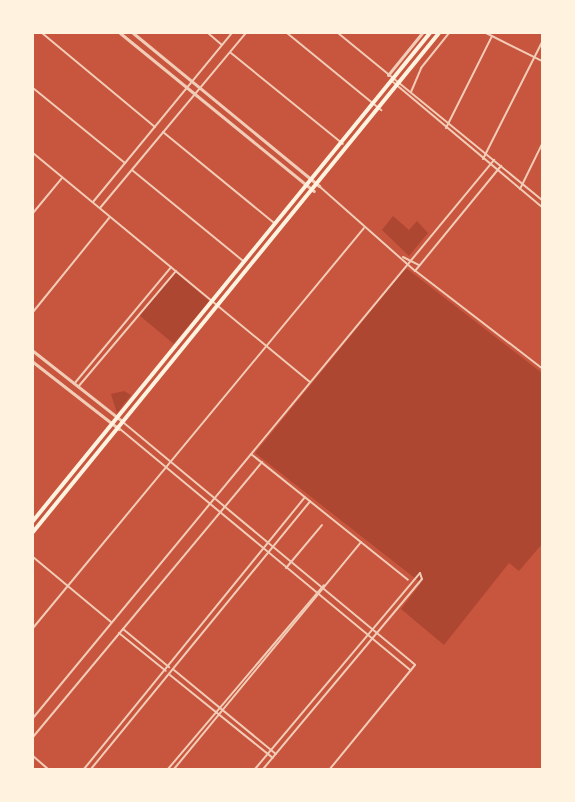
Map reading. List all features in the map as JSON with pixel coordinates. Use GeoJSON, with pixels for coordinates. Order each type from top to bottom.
{"type":"FeatureCollection","features":[{"type":"Feature","properties":{"kind":"main road"},"geometry":{"type":"LineString","coordinates":[[33,521],[375,105],[391,78],[430,33]]}},
{"type":"Feature","properties":{"kind":"main road"},"geometry":{"type":"LineString","coordinates":[[33,532],[381,110],[439,33]]}},
{"type":"Feature","properties":{"kind":"main road"},"geometry":{"type":"LineString","coordinates":[[65,482],[71,486]]}},
{"type":"Feature","properties":{"kind":"street"},"geometry":{"type":"LineString","coordinates":[[42,33],[155,127]]}},
{"type":"Feature","properties":{"kind":"street"},"geometry":{"type":"LineString","coordinates":[[120,33],[314,191],[323,194]]}},
{"type":"Feature","properties":{"kind":"street"},"geometry":{"type":"LineString","coordinates":[[133,33],[313,181],[323,194],[364,228],[403,257],[411,258],[419,265]]}},
{"type":"Feature","properties":{"kind":"street"},"geometry":{"type":"LineString","coordinates":[[208,33],[222,45]]}},
{"type":"Feature","properties":{"kind":"street"},"geometry":{"type":"LineString","coordinates":[[93,203],[232,33]]}},
{"type":"Feature","properties":{"kind":"street"},"geometry":{"type":"LineString","coordinates":[[100,208],[246,33]]}},
{"type":"Feature","properties":{"kind":"street"},"geometry":{"type":"LineString","coordinates":[[287,33],[381,110]]}},
{"type":"Feature","properties":{"kind":"street"},"geometry":{"type":"LineString","coordinates":[[391,78],[422,33]]}},
{"type":"Feature","properties":{"kind":"street"},"geometry":{"type":"LineString","coordinates":[[411,92],[421,68],[449,33]]}},
{"type":"Feature","properties":{"kind":"street"},"geometry":{"type":"LineString","coordinates":[[486,33],[542,61]]}},
{"type":"Feature","properties":{"kind":"street"},"geometry":{"type":"LineString","coordinates":[[341,34],[446,128],[542,207]]}},
{"type":"Feature","properties":{"kind":"street"},"geometry":{"type":"LineString","coordinates":[[446,128],[492,36]]}},
{"type":"Feature","properties":{"kind":"street"},"geometry":{"type":"LineString","coordinates":[[483,159],[542,42]]}},
{"type":"Feature","properties":{"kind":"street"},"geometry":{"type":"LineString","coordinates":[[230,52],[343,144]]}},
{"type":"Feature","properties":{"kind":"street"},"geometry":{"type":"LineString","coordinates":[[400,86],[411,92],[542,200]]}},
{"type":"Feature","properties":{"kind":"street"},"geometry":{"type":"LineString","coordinates":[[33,88],[125,164]]}},
{"type":"Feature","properties":{"kind":"street"},"geometry":{"type":"LineString","coordinates":[[163,132],[276,224]]}},
{"type":"Feature","properties":{"kind":"street"},"geometry":{"type":"LineString","coordinates":[[520,189],[542,144]]}},
{"type":"Feature","properties":{"kind":"street"},"geometry":{"type":"LineString","coordinates":[[33,153],[310,382]]}},
{"type":"Feature","properties":{"kind":"street"},"geometry":{"type":"LineString","coordinates":[[33,718],[494,160]]}},
{"type":"Feature","properties":{"kind":"street"},"geometry":{"type":"LineString","coordinates":[[403,257],[406,264],[415,271],[501,166]]}},
{"type":"Feature","properties":{"kind":"street"},"geometry":{"type":"LineString","coordinates":[[132,170],[245,263]]}},
{"type":"Feature","properties":{"kind":"street"},"geometry":{"type":"LineString","coordinates":[[33,213],[62,177]]}},
{"type":"Feature","properties":{"kind":"street"},"geometry":{"type":"LineString","coordinates":[[33,312],[110,217]]}},
{"type":"Feature","properties":{"kind":"street"},"geometry":{"type":"LineString","coordinates":[[33,628],[364,228]]}},
{"type":"Feature","properties":{"kind":"street"},"geometry":{"type":"LineString","coordinates":[[74,384],[171,267]]}},
{"type":"Feature","properties":{"kind":"street"},"geometry":{"type":"LineString","coordinates":[[78,387],[176,271]]}},
{"type":"Feature","properties":{"kind":"street"},"geometry":{"type":"LineString","coordinates":[[33,351],[117,417],[223,508],[415,665],[330,769]]}},
{"type":"Feature","properties":{"kind":"street"},"geometry":{"type":"LineString","coordinates":[[33,362],[112,423],[411,671]]}},
{"type":"Feature","properties":{"kind":"street"},"geometry":{"type":"LineString","coordinates":[[251,454],[409,580]]}},
{"type":"Feature","properties":{"kind":"street"},"geometry":{"type":"LineString","coordinates":[[33,737],[262,462]]}},
{"type":"Feature","properties":{"kind":"street"},"geometry":{"type":"LineString","coordinates":[[84,769],[305,497]]}},
{"type":"Feature","properties":{"kind":"street"},"geometry":{"type":"LineString","coordinates":[[91,769],[310,501]]}},
{"type":"Feature","properties":{"kind":"street"},"geometry":{"type":"LineString","coordinates":[[286,522],[290,525]]}},
{"type":"Feature","properties":{"kind":"street"},"geometry":{"type":"LineString","coordinates":[[286,568],[322,525]]}},
{"type":"Feature","properties":{"kind":"street"},"geometry":{"type":"LineString","coordinates":[[168,769],[314,591],[324,585],[361,542]]}},
{"type":"Feature","properties":{"kind":"street"},"geometry":{"type":"LineString","coordinates":[[33,557],[111,622]]}},
{"type":"Feature","properties":{"kind":"street"},"geometry":{"type":"LineString","coordinates":[[255,769],[409,580],[417,572],[422,576],[263,769]]}},
{"type":"Feature","properties":{"kind":"street"},"geometry":{"type":"LineString","coordinates":[[174,769],[319,595],[324,585]]}},
{"type":"Feature","properties":{"kind":"street"},"geometry":{"type":"LineString","coordinates":[[388,606],[394,612]]}},
{"type":"Feature","properties":{"kind":"street"},"geometry":{"type":"LineString","coordinates":[[381,614],[387,620]]}},
{"type":"Feature","properties":{"kind":"street"},"geometry":{"type":"LineString","coordinates":[[123,629],[276,753]]}},
{"type":"Feature","properties":{"kind":"street"},"geometry":{"type":"LineString","coordinates":[[119,633],[273,758]]}},
{"type":"Feature","properties":{"kind":"street"},"geometry":{"type":"LineString","coordinates":[[317,693],[323,698]]}},
{"type":"Feature","properties":{"kind":"street"},"geometry":{"type":"LineString","coordinates":[[33,756],[48,769]]}},
{"type":"Feature","properties":{"kind":"lane"},"geometry":{"type":"LineString","coordinates":[[415,271],[542,368]]}},
{"type":"Feature","properties":{"kind":"shaded area"},"geometry":{"type":"Polygon","coordinates":[[[393,216],[409,230],[417,221],[428,233],[409,256],[382,230],[393,216]]]}},
{"type":"Feature","properties":{"kind":"shaded area"},"geometry":{"type":"Polygon","coordinates":[[[406,268],[542,373],[542,544],[519,571],[509,563],[444,645],[401,609],[421,583],[255,453],[406,268]]]}},
{"type":"Feature","properties":{"kind":"shaded area"},"geometry":{"type":"Polygon","coordinates":[[[175,272],[209,301],[173,344],[139,315],[175,272]]]}},
{"type":"Feature","properties":{"kind":"shaded area"},"geometry":{"type":"Polygon","coordinates":[[[124,391],[131,395],[117,413],[111,394],[124,391]]]}}]}
